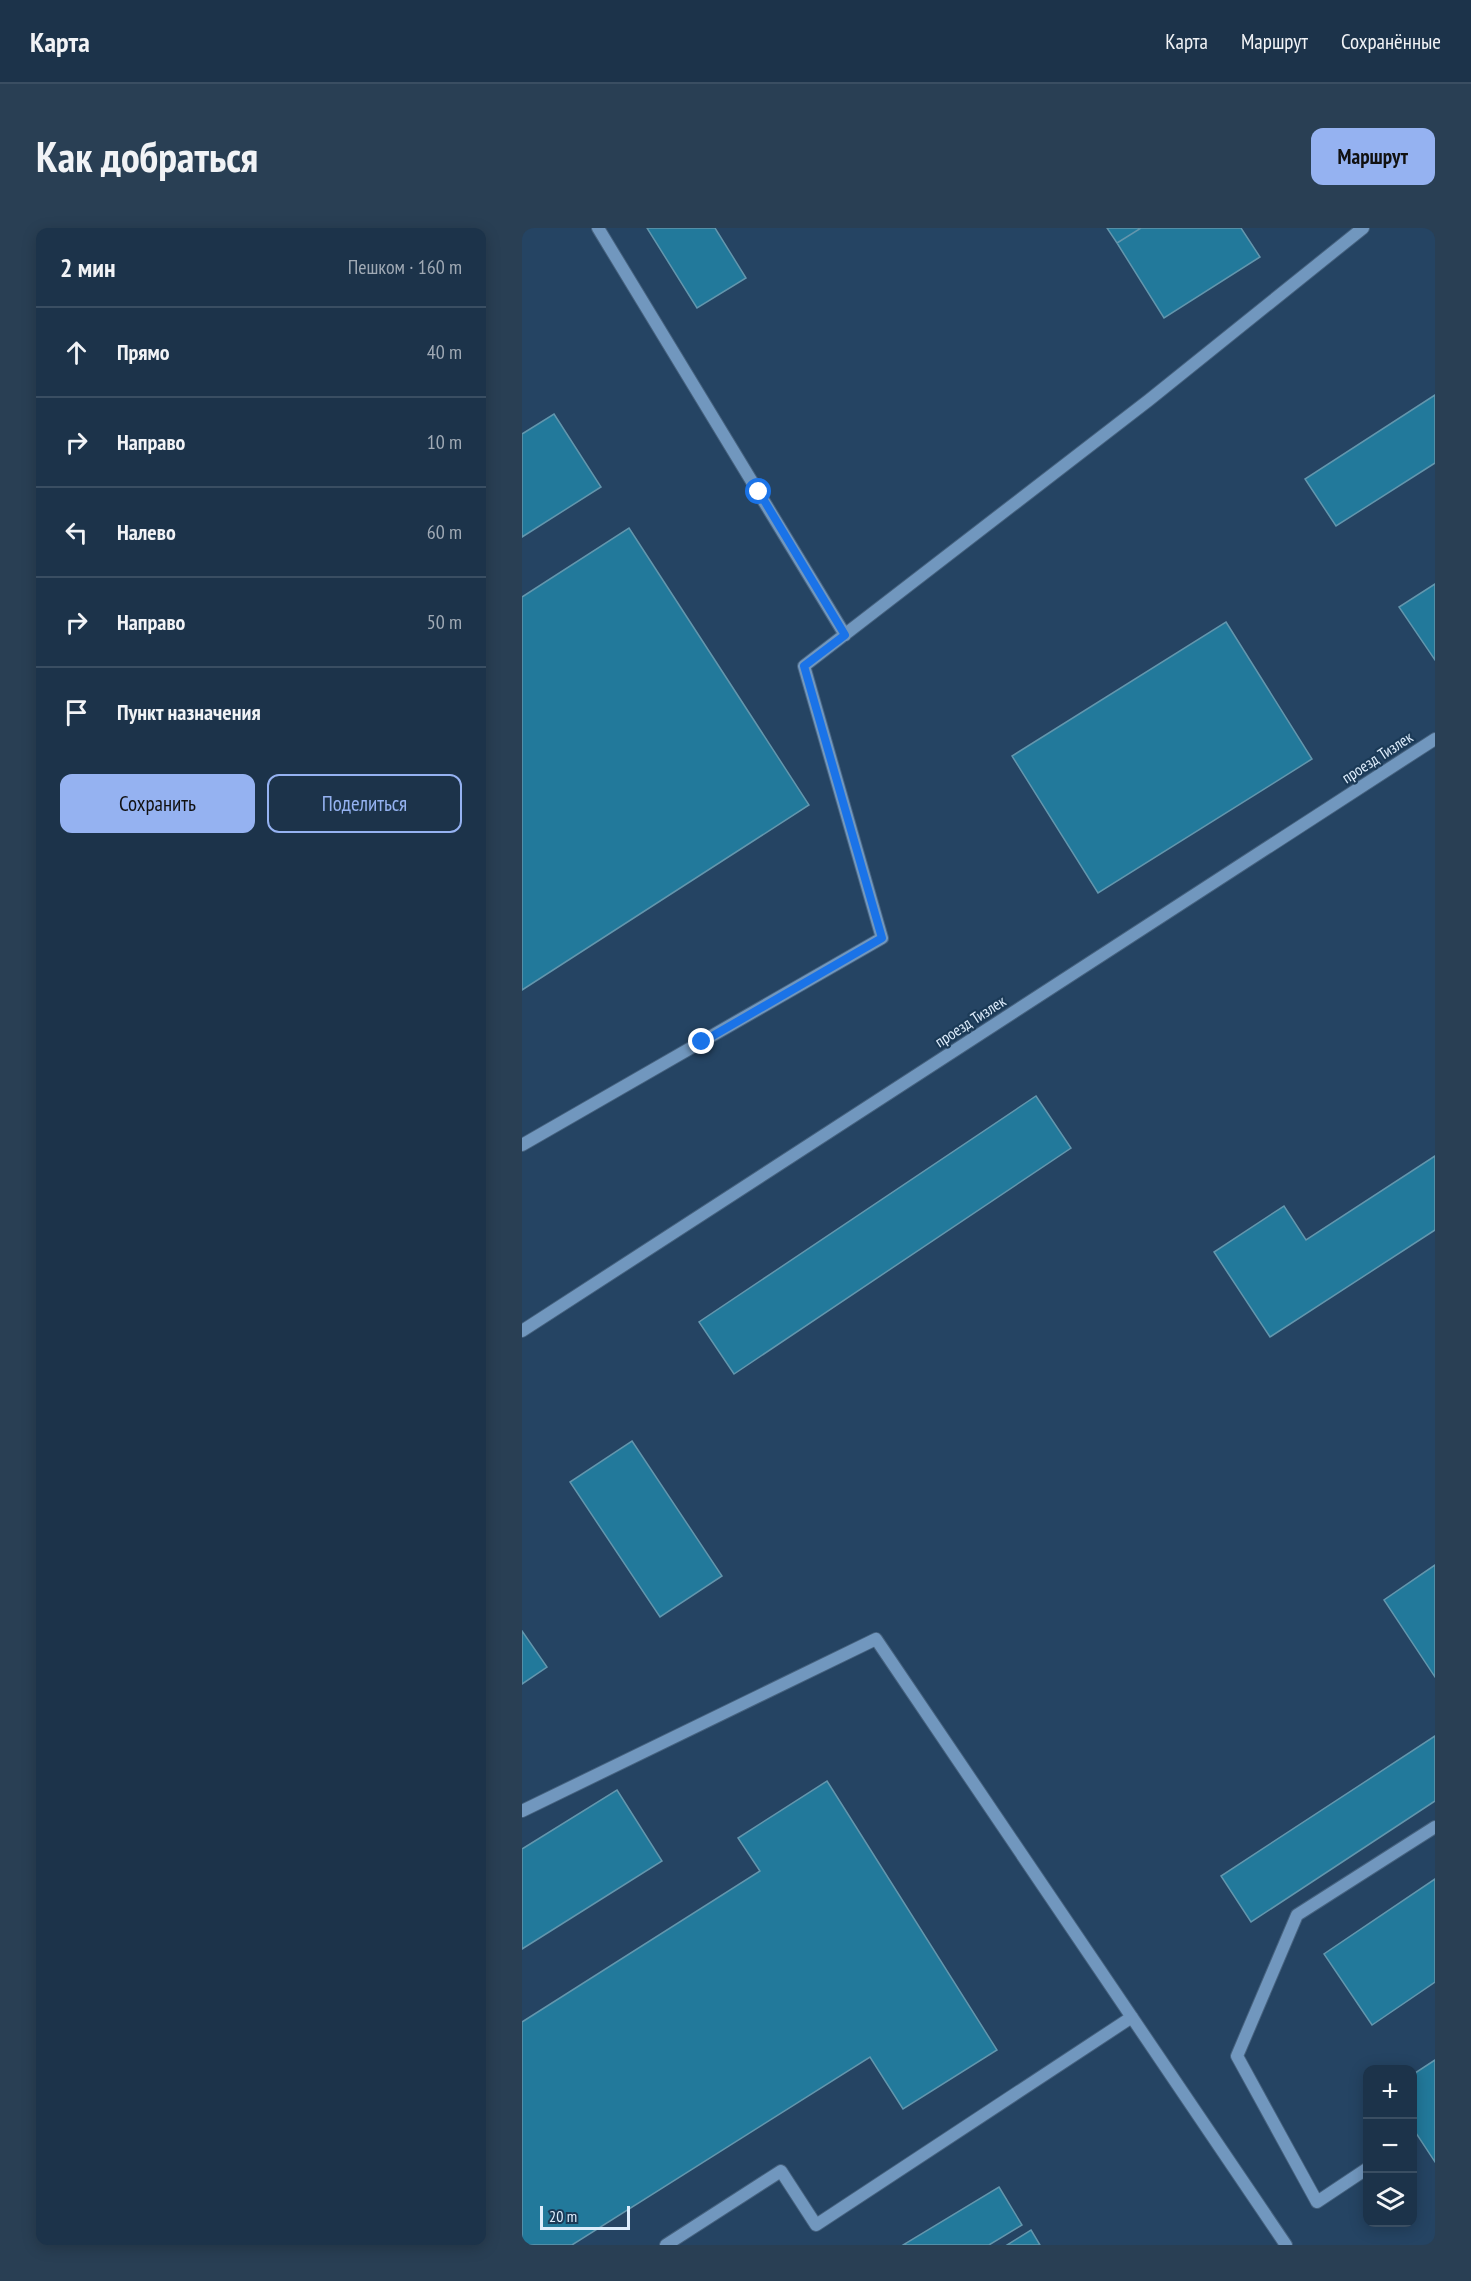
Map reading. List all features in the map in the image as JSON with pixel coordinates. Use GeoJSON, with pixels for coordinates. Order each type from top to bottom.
{"type":"FeatureCollection","features":[{"type":"Feature","properties":{"kind":"street"},"geometry":{"type":"LineString","coordinates":[[598,228],[845,635]]}},
{"type":"Feature","properties":{"kind":"street"},"geometry":{"type":"LineString","coordinates":[[522,1145],[882,938],[804,666],[1149,400],[1363,228]]}},
{"type":"Feature","properties":{"kind":"street","name":"проезд Тизлек"},"geometry":{"type":"LineString","coordinates":[[522,1332],[1435,739]]}},
{"type":"Feature","properties":{"kind":"street"},"geometry":{"type":"LineString","coordinates":[[522,1811],[876,1639],[1286,2245]]}},
{"type":"Feature","properties":{"kind":"street"},"geometry":{"type":"LineString","coordinates":[[1363,2171],[1317,2202],[1237,2056],[1297,1915],[1435,1827]]}},
{"type":"Feature","properties":{"kind":"street"},"geometry":{"type":"LineString","coordinates":[[666,2245],[781,2170],[816,2224],[1132,2017]]}},
{"type":"Feature","properties":{"kind":"building"},"geometry":{"type":"Polygon","coordinates":[[[647,228],[715,228],[746,278],[697,308],[647,228]]]}},
{"type":"Feature","properties":{"kind":"building"},"geometry":{"type":"Polygon","coordinates":[[[1107,228],[1141,228],[1117,243],[1107,228]]]}},
{"type":"Feature","properties":{"kind":"building"},"geometry":{"type":"Polygon","coordinates":[[[1141,228],[1241,228],[1260,257],[1164,318],[1117,243],[1141,228]]]}},
{"type":"Feature","properties":{"kind":"building"},"geometry":{"type":"Polygon","coordinates":[[[1435,395],[1435,463],[1336,526],[1305,479],[1435,395]]]}},
{"type":"Feature","properties":{"kind":"building"},"geometry":{"type":"Polygon","coordinates":[[[554,414],[601,487],[522,537],[522,434],[554,414]]]}},
{"type":"Feature","properties":{"kind":"building"},"geometry":{"type":"Polygon","coordinates":[[[629,528],[809,805],[522,990],[522,597],[629,528]]]}},
{"type":"Feature","properties":{"kind":"building"},"geometry":{"type":"Polygon","coordinates":[[[1435,584],[1435,660],[1399,607],[1435,584]]]}},
{"type":"Feature","properties":{"kind":"building"},"geometry":{"type":"Polygon","coordinates":[[[1226,622],[1312,759],[1098,893],[1012,756],[1226,622]]]}},
{"type":"Feature","properties":{"kind":"building"},"geometry":{"type":"Polygon","coordinates":[[[1036,1096],[1071,1148],[734,1374],[699,1322],[1036,1096]]]}},
{"type":"Feature","properties":{"kind":"building"},"geometry":{"type":"Polygon","coordinates":[[[1435,1156],[1435,1230],[1270,1337],[1214,1252],[1284,1206],[1306,1240],[1435,1156]]]}},
{"type":"Feature","properties":{"kind":"building"},"geometry":{"type":"Polygon","coordinates":[[[632,1441],[722,1576],[660,1617],[570,1482],[632,1441]]]}},
{"type":"Feature","properties":{"kind":"building"},"geometry":{"type":"Polygon","coordinates":[[[1435,1565],[1435,1677],[1384,1600],[1435,1565]]]}},
{"type":"Feature","properties":{"kind":"building"},"geometry":{"type":"Polygon","coordinates":[[[522,1631],[547,1667],[522,1684],[522,1631]]]}},
{"type":"Feature","properties":{"kind":"building"},"geometry":{"type":"Polygon","coordinates":[[[1435,1736],[1435,1801],[1251,1922],[1221,1876],[1435,1736]]]}},
{"type":"Feature","properties":{"kind":"building"},"geometry":{"type":"Polygon","coordinates":[[[827,1781],[997,2050],[903,2109],[870,2057],[572,2245],[522,2245],[522,2022],[760,1871],[738,1838],[827,1781]]]}},
{"type":"Feature","properties":{"kind":"building"},"geometry":{"type":"Polygon","coordinates":[[[617,1790],[662,1861],[522,1949],[522,1849],[617,1790]]]}},
{"type":"Feature","properties":{"kind":"building"},"geometry":{"type":"Polygon","coordinates":[[[1435,1879],[1435,1982],[1372,2025],[1324,1954],[1435,1879]]]}},
{"type":"Feature","properties":{"kind":"building"},"geometry":{"type":"Polygon","coordinates":[[[1435,2060],[1435,2162],[1417,2135],[1417,2072],[1435,2060]]]}},
{"type":"Feature","properties":{"kind":"building"},"geometry":{"type":"Polygon","coordinates":[[[999,2187],[1022,2225],[989,2245],[903,2245],[999,2187]]]}},
{"type":"Feature","properties":{"kind":"building"},"geometry":{"type":"Polygon","coordinates":[[[1031,2230],[1040,2245],[1007,2245],[1031,2230]]]}},
{"type":"Feature","properties":{"kind":"route"},"geometry":{"type":"LineString","coordinates":[[702,1042],[882,938],[804,666],[845,635],[759,492]]}}]}
